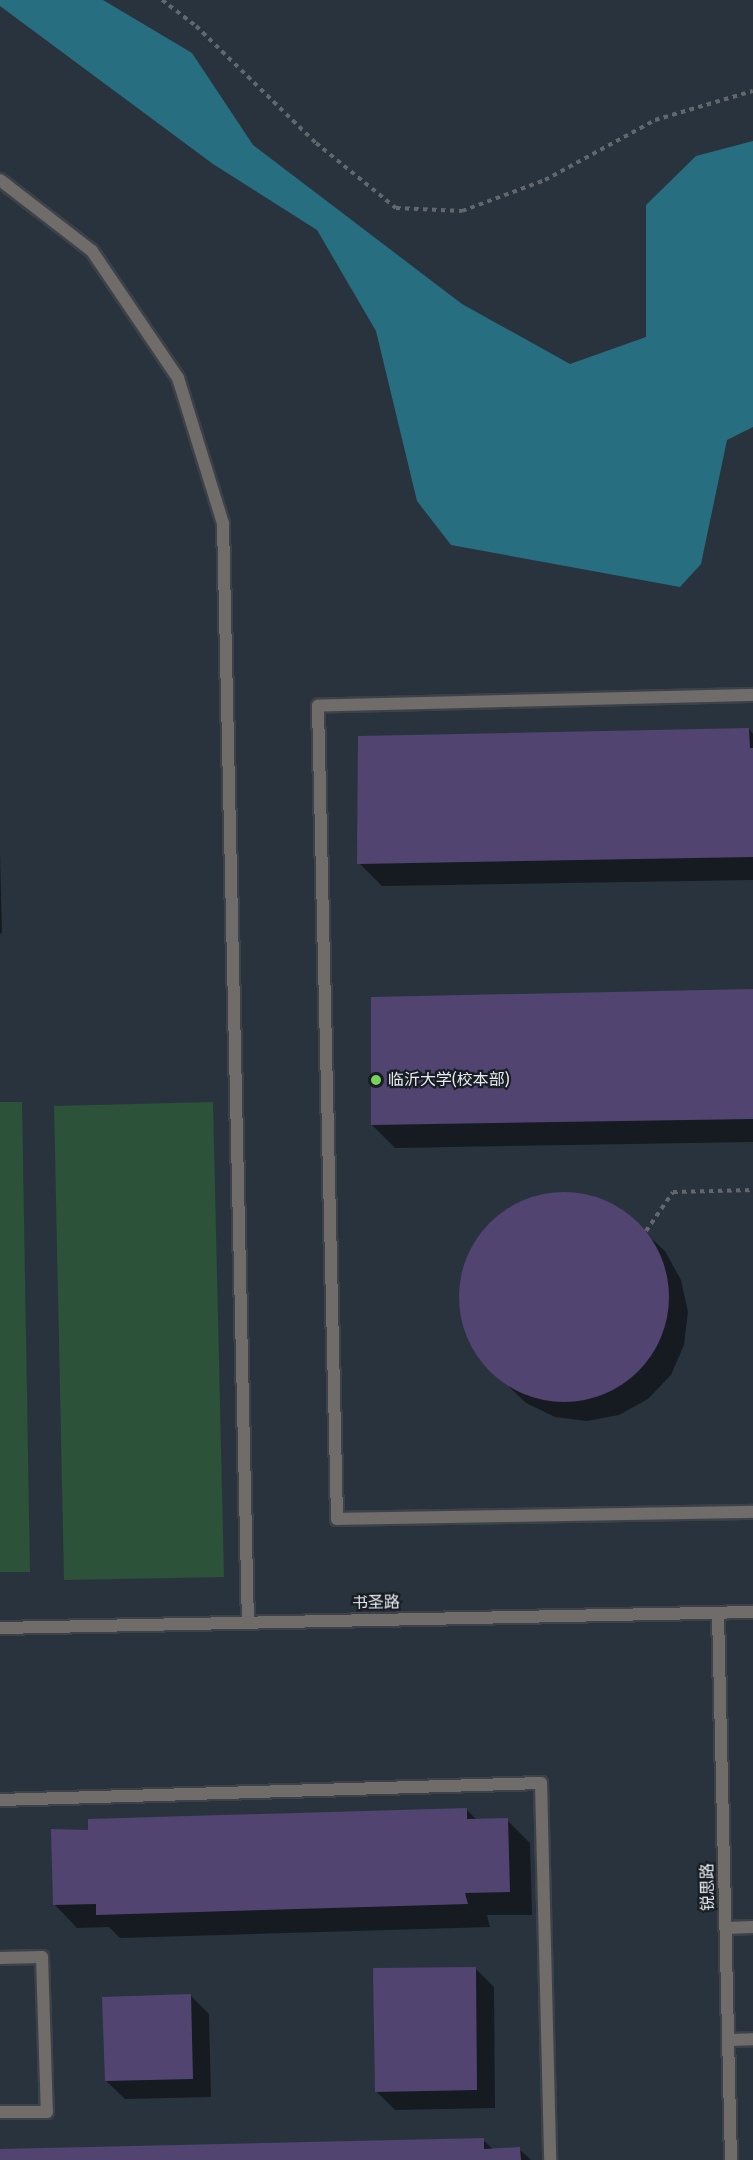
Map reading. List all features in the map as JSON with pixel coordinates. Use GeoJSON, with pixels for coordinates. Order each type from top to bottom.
{"type":"FeatureCollection","features":[{"type":"Feature","properties":{"kind":"street"},"geometry":{"type":"LineString","coordinates":[[0,180],[92,250],[178,378],[223,523],[248,1623]]}},
{"type":"Feature","properties":{"kind":"street"},"geometry":{"type":"LineString","coordinates":[[753,695],[318,706],[337,1519],[753,1512]]}},
{"type":"Feature","properties":{"kind":"street","name":"书圣路"},"geometry":{"type":"LineString","coordinates":[[0,1628],[753,1612]]}},
{"type":"Feature","properties":{"kind":"street","name":"锐思路"},"geometry":{"type":"LineString","coordinates":[[718,1613],[731,2160]]}},
{"type":"Feature","properties":{"kind":"street"},"geometry":{"type":"LineString","coordinates":[[0,1800],[541,1783],[550,2160]]}},
{"type":"Feature","properties":{"kind":"street"},"geometry":{"type":"LineString","coordinates":[[726,1928],[753,1927]]}},
{"type":"Feature","properties":{"kind":"street"},"geometry":{"type":"LineString","coordinates":[[0,1958],[42,1957],[46,2112],[0,2112]]}},
{"type":"Feature","properties":{"kind":"street"},"geometry":{"type":"LineString","coordinates":[[729,2040],[753,2039]]}},
{"type":"Feature","properties":{"kind":"path"},"geometry":{"type":"LineString","coordinates":[[162,0],[196,26],[316,143],[396,208],[462,211],[545,180],[655,120],[753,91]]}},
{"type":"Feature","properties":{"kind":"path"},"geometry":{"type":"LineString","coordinates":[[646,1231],[673,1192],[753,1190]]}},
{"type":"Feature","properties":{"kind":"shaded area","name":"临沂大学(校本部)"},"geometry":{"type":"Polygon","coordinates":[[[0,0],[753,0],[753,2160],[0,2160],[0,0]]]}},
{"type":"Feature","properties":{"kind":"green space"},"geometry":{"type":"Polygon","coordinates":[[[0,1102],[22,1102],[30,1572],[0,1572],[0,1102]]]}},
{"type":"Feature","properties":{"kind":"green space"},"geometry":{"type":"Polygon","coordinates":[[[213,1102],[224,1577],[64,1580],[54,1106],[213,1102]]]}},
{"type":"Feature","properties":{"kind":"water"},"geometry":{"type":"Polygon","coordinates":[[[0,0],[103,0],[192,53],[253,145],[462,304],[570,364],[646,337],[646,205],[696,156],[753,141],[753,427],[727,440],[701,564],[680,587],[451,545],[417,501],[376,331],[317,230],[213,164],[0,6],[0,0]]]}},
{"type":"Feature","properties":{"kind":"building"},"geometry":{"type":"Polygon","coordinates":[[[749,728],[750,748],[753,748],[753,857],[357,864],[358,736],[749,728]]]}},
{"type":"Feature","properties":{"kind":"building"},"geometry":{"type":"Polygon","coordinates":[[[753,989],[753,1119],[371,1125],[371,997],[753,989]]]}},
{"type":"Feature","properties":{"kind":"building"},"geometry":{"type":"Polygon","coordinates":[[[564,1192],[584,1194],[604,1200],[622,1210],[638,1223],[651,1239],[661,1257],[667,1277],[669,1297],[667,1317],[661,1337],[651,1355],[638,1371],[622,1384],[604,1394],[584,1400],[564,1402],[544,1400],[524,1394],[506,1384],[490,1371],[477,1355],[467,1337],[461,1317],[459,1297],[461,1277],[467,1257],[477,1239],[490,1223],[506,1210],[524,1200],[544,1194],[564,1192]]]}},
{"type":"Feature","properties":{"kind":"building"},"geometry":{"type":"Polygon","coordinates":[[[467,1808],[467,1819],[508,1818],[510,1892],[465,1893],[468,1904],[96,1915],[96,1904],[53,1905],[51,1829],[88,1830],[88,1819],[467,1808]]]}},
{"type":"Feature","properties":{"kind":"building"},"geometry":{"type":"Polygon","coordinates":[[[476,1967],[477,2090],[375,2092],[373,1968],[476,1967]]]}},
{"type":"Feature","properties":{"kind":"building"},"geometry":{"type":"Polygon","coordinates":[[[191,1994],[193,2079],[105,2081],[102,1997],[191,1994]]]}},
{"type":"Feature","properties":{"kind":"building"},"geometry":{"type":"Polygon","coordinates":[[[484,2138],[484,2149],[520,2147],[521,2160],[0,2160],[0,2149],[484,2138]]]}},
{"type":"Feature","properties":{"kind":"place","name":"临沂大学(校本部)"},"geometry":{"type":"Point","coordinates":[376,1080]}}]}
